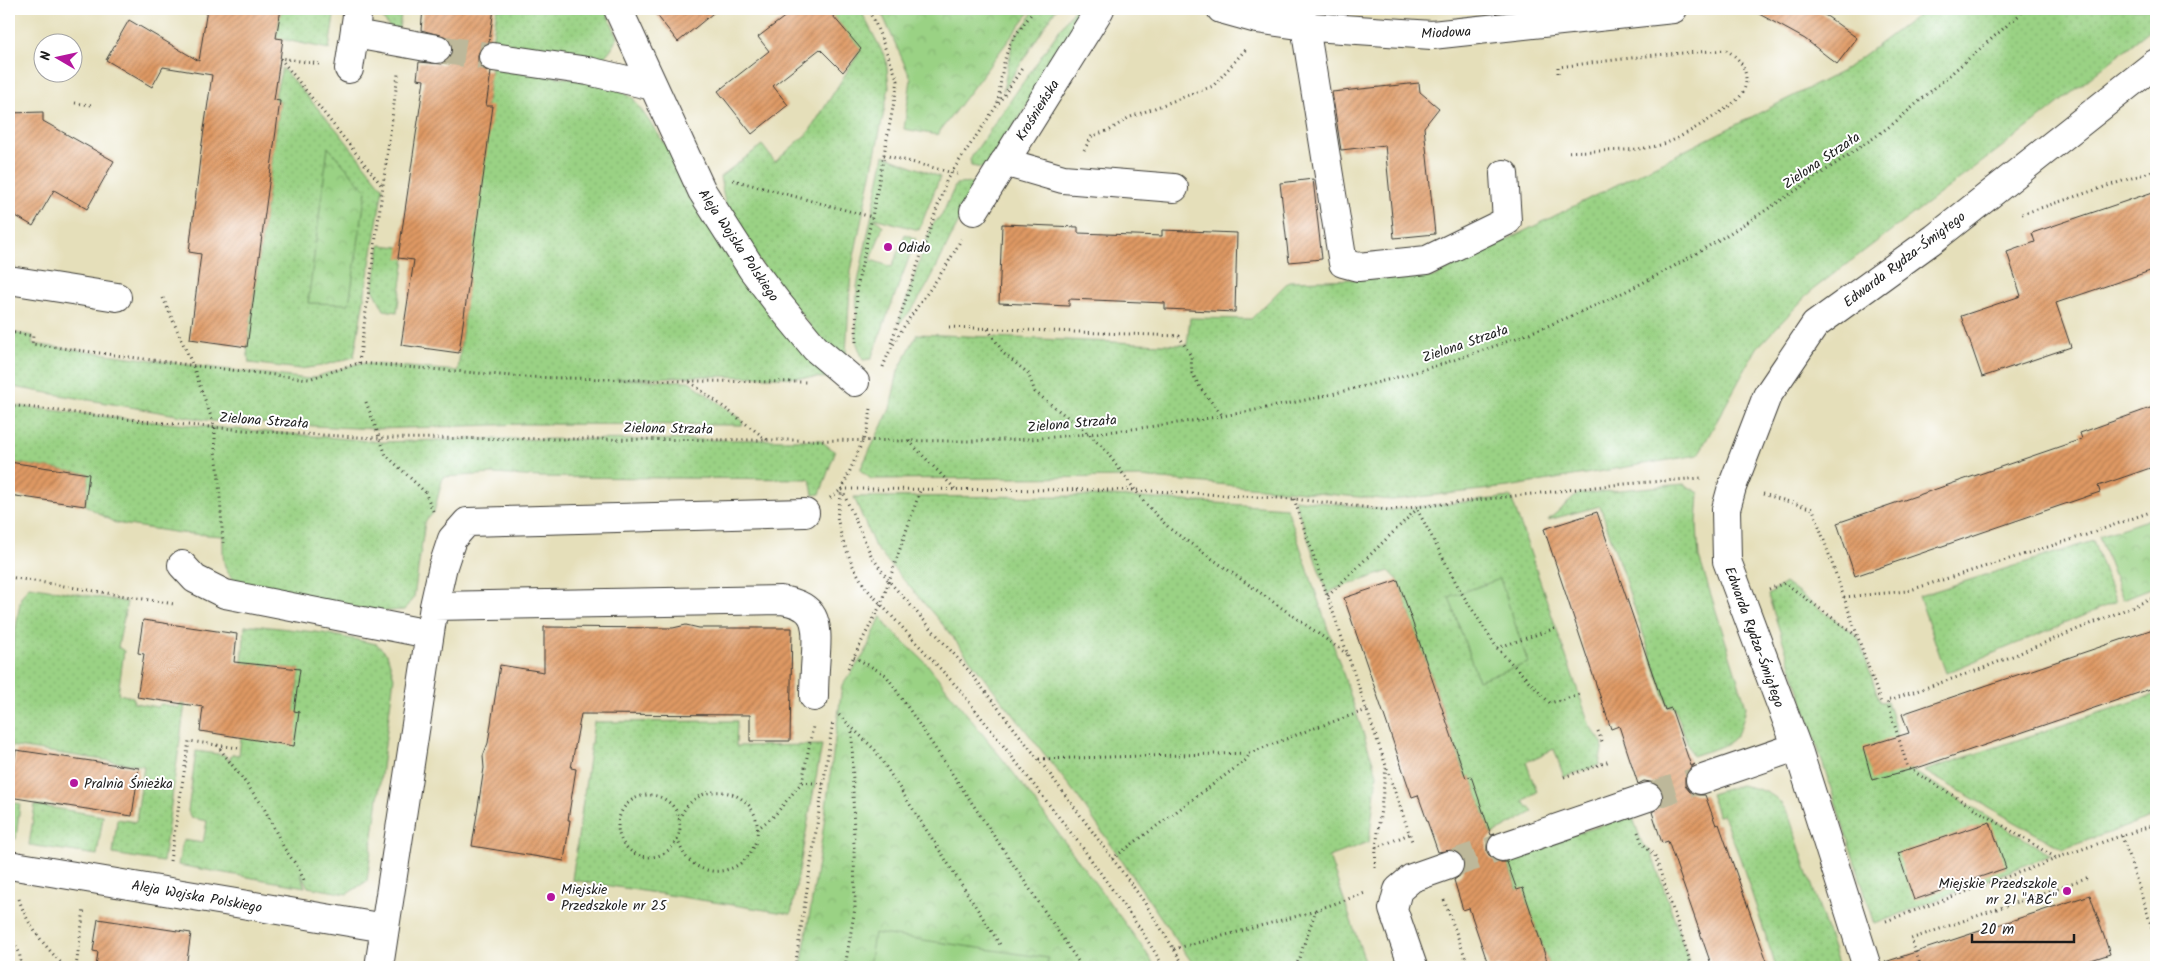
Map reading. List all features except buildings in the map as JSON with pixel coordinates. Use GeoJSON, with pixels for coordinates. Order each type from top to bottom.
{"type":"FeatureCollection","features":[{"type":"Feature","properties":{"kind":"street","name":"Aleja Wojska Polskiego"},"geometry":{"type":"LineString","coordinates":[[618,9],[700,188],[752,268],[815,348],[855,382]]}},
{"type":"Feature","properties":{"kind":"street","name":"Krośnieńska"},"geometry":{"type":"LineString","coordinates":[[974,211],[1100,9]]}},
{"type":"Feature","properties":{"kind":"street","name":"Miodowa"},"geometry":{"type":"LineString","coordinates":[[1221,9],[1270,21],[1305,26],[1432,35],[1673,9]]}},
{"type":"Feature","properties":{"kind":"street"},"geometry":{"type":"LineString","coordinates":[[349,69],[356,22],[402,42],[437,49]]}},
{"type":"Feature","properties":{"kind":"street"},"geometry":{"type":"LineString","coordinates":[[1305,26],[1343,263],[1358,267],[1427,260],[1507,221],[1504,174]]}},
{"type":"Feature","properties":{"kind":"street"},"geometry":{"type":"LineString","coordinates":[[493,57],[588,71],[653,86]]}},
{"type":"Feature","properties":{"kind":"street","name":"Edwarda Rydza-Śmigłego"},"geometry":{"type":"LineString","coordinates":[[1867,967],[1796,747],[1727,561],[1726,509],[1732,487],[1767,396],[1815,325],[1935,238],[2156,63]]}},
{"type":"Feature","properties":{"kind":"street"},"geometry":{"type":"LineString","coordinates":[[998,172],[1174,188]]}},
{"type":"Feature","properties":{"kind":"street"},"geometry":{"type":"LineString","coordinates":[[9,280],[117,297]]}},
{"type":"Feature","properties":{"kind":"street"},"geometry":{"type":"LineString","coordinates":[[379,967],[434,606],[443,566],[452,540],[467,522],[805,513]]}},
{"type":"Feature","properties":{"kind":"street"},"geometry":{"type":"LineString","coordinates":[[182,565],[195,579],[225,594],[429,634]]}},
{"type":"Feature","properties":{"kind":"street"},"geometry":{"type":"LineString","coordinates":[[434,606],[781,600],[794,602],[806,608],[814,618],[818,630],[814,697]]}},
{"type":"Feature","properties":{"kind":"street"},"geometry":{"type":"LineString","coordinates":[[1700,780],[1796,747]]}},
{"type":"Feature","properties":{"kind":"street"},"geometry":{"type":"LineString","coordinates":[[1502,847],[1639,801]]}},
{"type":"Feature","properties":{"kind":"street","name":"Aleja Wojska Polskiego"},"geometry":{"type":"LineString","coordinates":[[9,865],[385,928]]}},
{"type":"Feature","properties":{"kind":"street"},"geometry":{"type":"LineString","coordinates":[[1413,967],[1393,909],[1398,890],[1412,878],[1437,870]]}},
{"type":"Feature","properties":{"kind":"path"},"geometry":{"type":"LineString","coordinates":[[855,382],[856,287],[872,217],[898,81],[874,20],[866,9]]}},
{"type":"Feature","properties":{"kind":"path"},"geometry":{"type":"LineString","coordinates":[[997,106],[1005,57],[1013,39],[1029,19],[1034,9]]}},
{"type":"Feature","properties":{"kind":"path","name":"Zielona Strzała"},"geometry":{"type":"LineString","coordinates":[[9,405],[215,428],[381,438],[971,441],[1089,434],[1223,416],[1353,390],[1435,366],[1527,334],[1622,293],[1684,260],[1756,217],[1875,137],[2026,9]]}},
{"type":"Feature","properties":{"kind":"path"},"geometry":{"type":"LineString","coordinates":[[1071,180],[1092,136],[1110,130],[1128,118],[1213,86],[1270,21]]}},
{"type":"Feature","properties":{"kind":"path"},"geometry":{"type":"LineString","coordinates":[[359,363],[402,42]]}},
{"type":"Feature","properties":{"kind":"path"},"geometry":{"type":"LineString","coordinates":[[1558,73],[1558,67],[1655,55],[1726,50],[1743,63],[1746,81],[1742,94],[1732,104],[1668,142],[1646,148],[1566,152]]}},
{"type":"Feature","properties":{"kind":"path"},"geometry":{"type":"LineString","coordinates":[[349,69],[280,58],[383,188]]}},
{"type":"Feature","properties":{"kind":"path"},"geometry":{"type":"LineString","coordinates":[[882,370],[951,173],[1024,66]]}},
{"type":"Feature","properties":{"kind":"path"},"geometry":{"type":"LineString","coordinates":[[75,103],[91,105]]}},
{"type":"Feature","properties":{"kind":"path"},"geometry":{"type":"LineString","coordinates":[[884,155],[951,173],[998,172]]}},
{"type":"Feature","properties":{"kind":"path"},"geometry":{"type":"LineString","coordinates":[[2022,214],[2156,170]]}},
{"type":"Feature","properties":{"kind":"path"},"geometry":{"type":"LineString","coordinates":[[729,179],[872,217]]}},
{"type":"Feature","properties":{"kind":"path"},"geometry":{"type":"LineString","coordinates":[[890,346],[952,258],[974,211]]}},
{"type":"Feature","properties":{"kind":"path"},"geometry":{"type":"LineString","coordinates":[[163,298],[193,366],[215,428],[214,450],[223,543]]}},
{"type":"Feature","properties":{"kind":"path"},"geometry":{"type":"LineString","coordinates":[[949,327],[1179,336],[1191,356],[1192,373],[1201,389],[1223,416]]}},
{"type":"Feature","properties":{"kind":"path"},"geometry":{"type":"LineString","coordinates":[[988,329],[1004,354],[1028,373],[1035,392],[1089,434],[1105,450],[1135,490],[1170,529],[1348,654]]}},
{"type":"Feature","properties":{"kind":"path"},"geometry":{"type":"LineString","coordinates":[[9,332],[33,336],[32,344],[193,366],[310,379],[359,363],[524,377],[690,382],[814,382]]}},
{"type":"Feature","properties":{"kind":"path"},"geometry":{"type":"LineString","coordinates":[[690,382],[769,441]]}},
{"type":"Feature","properties":{"kind":"path"},"geometry":{"type":"LineString","coordinates":[[366,402],[386,455],[425,492],[435,515]]}},
{"type":"Feature","properties":{"kind":"path"},"geometry":{"type":"LineString","coordinates":[[872,403],[863,441],[842,489],[838,517],[842,539],[853,566],[865,587],[959,689],[1008,751],[1082,847],[1141,930],[1164,967]]}},
{"type":"Feature","properties":{"kind":"path"},"geometry":{"type":"LineString","coordinates":[[908,441],[955,489]]}},
{"type":"Feature","properties":{"kind":"path"},"geometry":{"type":"LineString","coordinates":[[842,489],[1135,490],[1294,499],[1389,510],[1672,479]]}},
{"type":"Feature","properties":{"kind":"path"},"geometry":{"type":"LineString","coordinates":[[844,674],[881,604],[921,488]]}},
{"type":"Feature","properties":{"kind":"path"},"geometry":{"type":"LineString","coordinates":[[842,489],[871,555],[888,580],[969,671],[1038,760],[1143,900],[1186,967]]}},
{"type":"Feature","properties":{"kind":"path"},"geometry":{"type":"LineString","coordinates":[[1758,492],[1813,509],[1881,703]]}},
{"type":"Feature","properties":{"kind":"path"},"geometry":{"type":"LineString","coordinates":[[1294,499],[1409,834],[1437,870],[1438,884],[1469,967]]}},
{"type":"Feature","properties":{"kind":"path"},"geometry":{"type":"LineString","coordinates":[[1328,596],[1417,508]]}},
{"type":"Feature","properties":{"kind":"path"},"geometry":{"type":"LineString","coordinates":[[1417,508],[1461,592],[1497,648],[1550,703],[1579,695]]}},
{"type":"Feature","properties":{"kind":"path"},"geometry":{"type":"LineString","coordinates":[[1844,597],[1907,591],[2086,535],[2156,510]]}},
{"type":"Feature","properties":{"kind":"path"},"geometry":{"type":"LineString","coordinates":[[9,577],[175,604]]}},
{"type":"Feature","properties":{"kind":"path"},"geometry":{"type":"LineString","coordinates":[[1766,590],[1785,583],[1858,637]]}},
{"type":"Feature","properties":{"kind":"path"},"geometry":{"type":"LineString","coordinates":[[2056,858],[1908,768],[1887,701],[1980,669],[2156,597]]}},
{"type":"Feature","properties":{"kind":"path"},"geometry":{"type":"LineString","coordinates":[[1497,648],[1556,628]]}},
{"type":"Feature","properties":{"kind":"path"},"geometry":{"type":"LineString","coordinates":[[854,657],[886,675],[1082,967]]}},
{"type":"Feature","properties":{"kind":"path"},"geometry":{"type":"LineString","coordinates":[[757,829],[774,816],[802,782],[812,732],[814,697]]}},
{"type":"Feature","properties":{"kind":"path"},"geometry":{"type":"LineString","coordinates":[[795,967],[834,710],[875,750],[1001,946]]}},
{"type":"Feature","properties":{"kind":"path"},"geometry":{"type":"LineString","coordinates":[[1038,760],[1250,754],[1309,730],[1367,710]]}},
{"type":"Feature","properties":{"kind":"path"},"geometry":{"type":"LineString","coordinates":[[845,967],[855,908],[852,729]]}},
{"type":"Feature","properties":{"kind":"path"},"geometry":{"type":"LineString","coordinates":[[1598,731],[1603,744]]}},
{"type":"Feature","properties":{"kind":"path"},"geometry":{"type":"LineString","coordinates":[[170,866],[189,741],[238,748]]}},
{"type":"Feature","properties":{"kind":"path"},"geometry":{"type":"LineString","coordinates":[[218,745],[263,806],[284,848],[297,866],[308,888]]}},
{"type":"Feature","properties":{"kind":"path"},"geometry":{"type":"LineString","coordinates":[[1112,859],[1246,760],[1250,754]]}},
{"type":"Feature","properties":{"kind":"path"},"geometry":{"type":"LineString","coordinates":[[1564,777],[1610,761]]}},
{"type":"Feature","properties":{"kind":"path"},"geometry":{"type":"LineString","coordinates":[[1375,872],[1376,848],[1386,767]]}},
{"type":"Feature","properties":{"kind":"path"},"geometry":{"type":"LineString","coordinates":[[802,782],[823,784]]}},
{"type":"Feature","properties":{"kind":"path"},"geometry":{"type":"LineString","coordinates":[[677,839],[688,859],[698,867],[711,871],[724,871],[737,866],[748,858],[755,846],[757,829],[756,820],[750,808],[741,799],[729,793],[716,791],[704,793],[692,800],[683,809],[679,820],[677,839],[668,851],[659,855],[649,857],[639,855],[623,843],[619,833],[618,823],[626,805],[635,798],[645,795],[655,795],[665,799],[672,806],[679,820]]}},
{"type":"Feature","properties":{"kind":"path"},"geometry":{"type":"LineString","coordinates":[[1639,801],[1642,843],[1655,856],[1692,967]]}},
{"type":"Feature","properties":{"kind":"path"},"geometry":{"type":"LineString","coordinates":[[1883,922],[2056,858],[2156,824]]}},
{"type":"Feature","properties":{"kind":"path"},"geometry":{"type":"LineString","coordinates":[[1376,848],[1409,834]]}},
{"type":"Feature","properties":{"kind":"path"},"geometry":{"type":"LineString","coordinates":[[2122,836],[2156,940]]}},
{"type":"Feature","properties":{"kind":"path"},"geometry":{"type":"LineString","coordinates":[[1922,967],[1910,939],[2089,878]]}},
{"type":"Feature","properties":{"kind":"path"},"geometry":{"type":"LineString","coordinates":[[1174,950],[1316,910],[1366,892]]}},
{"type":"Feature","properties":{"kind":"path"},"geometry":{"type":"LineString","coordinates":[[18,896],[22,910],[41,941],[65,967]]}},
{"type":"Feature","properties":{"kind":"path"},"geometry":{"type":"LineString","coordinates":[[76,967],[85,907]]}},
{"type":"Feature","properties":{"kind":"path"},"geometry":{"type":"LineString","coordinates":[[1296,967],[1316,910]]}},
{"type":"Feature","properties":{"kind":"path"},"geometry":{"type":"LineString","coordinates":[[9,933],[19,952],[22,967]]}},
{"type":"Feature","properties":{"kind":"green space"},"geometry":{"type":"Polygon","coordinates":[[[281,9],[335,9],[329,49],[276,38],[281,9]]]}},
{"type":"Feature","properties":{"kind":"green space"},"geometry":{"type":"Polygon","coordinates":[[[376,9],[402,9],[398,33],[392,31],[376,9]]]}},
{"type":"Feature","properties":{"kind":"green space"},"geometry":{"type":"Polygon","coordinates":[[[497,9],[605,9],[618,37],[601,61],[498,44],[492,42],[497,9]]]}},
{"type":"Feature","properties":{"kind":"green space"},"geometry":{"type":"Polygon","coordinates":[[[827,9],[860,9],[886,59],[889,87],[851,271],[845,370],[729,223],[720,177],[762,145],[775,162],[809,132],[860,51],[859,47],[827,9]]]}},
{"type":"Feature","properties":{"kind":"green space"},"geometry":{"type":"Polygon","coordinates":[[[880,9],[1029,9],[1029,13],[937,135],[904,129],[911,79],[880,9]]]}},
{"type":"Feature","properties":{"kind":"green space"},"geometry":{"type":"Polygon","coordinates":[[[1034,9],[1056,9],[1003,91],[1013,39],[1029,19],[1034,9]]]}},
{"type":"Feature","properties":{"kind":"green space"},"geometry":{"type":"Polygon","coordinates":[[[1074,9],[1086,9],[988,169],[971,166],[970,159],[1074,9]]]}},
{"type":"Feature","properties":{"kind":"green space"},"geometry":{"type":"Polygon","coordinates":[[[1926,9],[2156,9],[2156,25],[2035,122],[1811,291],[1757,348],[1698,455],[1508,487],[1392,500],[1140,477],[871,479],[860,470],[890,409],[898,371],[917,334],[1187,345],[1190,318],[1251,319],[1289,281],[1433,277],[1843,71],[1926,9]]]}},
{"type":"Feature","properties":{"kind":"green space"},"geometry":{"type":"Polygon","coordinates":[[[491,67],[609,84],[633,98],[837,378],[705,376],[616,379],[689,381],[743,421],[742,425],[524,424],[376,429],[212,421],[13,387],[9,384],[9,332],[33,336],[32,344],[309,379],[359,363],[458,371],[491,67]]]}},
{"type":"Feature","properties":{"kind":"green space"},"geometry":{"type":"Polygon","coordinates":[[[282,68],[337,130],[383,188],[354,357],[321,366],[300,369],[249,363],[247,347],[280,101],[274,100],[282,68]]]}},
{"type":"Feature","properties":{"kind":"green space"},"geometry":{"type":"Polygon","coordinates":[[[328,147],[366,191],[349,304],[308,303],[328,147]]]}},
{"type":"Feature","properties":{"kind":"green space"},"geometry":{"type":"Polygon","coordinates":[[[884,155],[940,177],[919,230],[874,218],[883,226],[871,260],[892,267],[905,234],[916,239],[871,359],[863,360],[856,341],[857,287],[884,155]]]}},
{"type":"Feature","properties":{"kind":"green space"},"geometry":{"type":"Polygon","coordinates":[[[976,183],[982,188],[960,220],[917,303],[898,324],[932,225],[942,215],[956,184],[976,183]]]}},
{"type":"Feature","properties":{"kind":"green space"},"geometry":{"type":"Polygon","coordinates":[[[380,245],[400,247],[405,259],[397,312],[384,310],[373,289],[380,245]]]}},
{"type":"Feature","properties":{"kind":"green space"},"geometry":{"type":"Polygon","coordinates":[[[9,405],[145,421],[382,442],[469,439],[820,440],[835,452],[820,494],[813,495],[810,479],[540,477],[493,474],[443,477],[434,512],[425,522],[414,597],[404,610],[375,612],[247,588],[232,578],[225,567],[223,536],[180,533],[115,523],[85,505],[89,474],[9,462],[9,405]]]}},
{"type":"Feature","properties":{"kind":"green space"},"geometry":{"type":"Polygon","coordinates":[[[1684,484],[1699,493],[1697,524],[1699,557],[1746,706],[1740,729],[1730,742],[1692,756],[1674,706],[1668,707],[1600,506],[1548,520],[1578,494],[1684,484]]]}},
{"type":"Feature","properties":{"kind":"green space"},"geometry":{"type":"Polygon","coordinates":[[[1112,496],[1287,508],[1377,774],[1369,842],[1329,857],[1367,967],[1195,967],[1078,797],[943,625],[875,547],[854,497],[1112,496]]]}},
{"type":"Feature","properties":{"kind":"green space"},"geometry":{"type":"Polygon","coordinates":[[[1511,497],[1590,726],[1603,744],[1599,765],[1564,777],[1554,749],[1526,762],[1537,792],[1523,801],[1533,812],[1491,835],[1471,776],[1466,778],[1398,580],[1389,571],[1333,590],[1328,596],[1294,499],[1389,510],[1511,497]]]}},
{"type":"Feature","properties":{"kind":"green space"},"geometry":{"type":"Polygon","coordinates":[[[2156,517],[2156,586],[2123,599],[2099,536],[2156,517]]]}},
{"type":"Feature","properties":{"kind":"green space"},"geometry":{"type":"Polygon","coordinates":[[[2093,541],[2116,602],[1946,673],[1919,596],[2093,541]]]}},
{"type":"Feature","properties":{"kind":"green space"},"geometry":{"type":"Polygon","coordinates":[[[1500,579],[1528,663],[1478,680],[1449,597],[1500,579]]]}},
{"type":"Feature","properties":{"kind":"green space"},"geometry":{"type":"Polygon","coordinates":[[[1785,583],[1858,637],[1880,702],[1887,701],[1908,768],[2051,855],[1875,924],[1768,595],[1785,583]]]}},
{"type":"Feature","properties":{"kind":"green space"},"geometry":{"type":"Polygon","coordinates":[[[29,586],[127,602],[118,647],[124,651],[118,694],[133,697],[134,703],[157,707],[161,704],[179,708],[180,704],[185,704],[163,862],[113,854],[117,819],[136,822],[144,766],[10,746],[9,753],[9,668],[21,597],[29,586]]]}},
{"type":"Feature","properties":{"kind":"green space"},"geometry":{"type":"Polygon","coordinates":[[[881,616],[887,626],[927,664],[1012,771],[1144,949],[1155,967],[801,967],[822,838],[842,686],[865,653],[881,616]]]}},
{"type":"Feature","properties":{"kind":"green space"},"geometry":{"type":"Polygon","coordinates":[[[253,625],[323,633],[377,644],[387,654],[394,677],[367,881],[347,894],[308,887],[300,872],[305,887],[178,865],[183,840],[203,843],[207,821],[191,818],[188,811],[196,751],[225,755],[229,761],[232,754],[239,755],[241,737],[294,711],[300,669],[242,663],[245,626],[253,625]]]}},
{"type":"Feature","properties":{"kind":"green space"},"geometry":{"type":"Polygon","coordinates":[[[2156,694],[2156,816],[2063,849],[1924,771],[2156,694]]]}},
{"type":"Feature","properties":{"kind":"green space"},"geometry":{"type":"Polygon","coordinates":[[[737,721],[736,746],[822,745],[791,914],[572,880],[594,722],[737,721]]]}},
{"type":"Feature","properties":{"kind":"green space"},"geometry":{"type":"Polygon","coordinates":[[[1741,785],[1770,794],[1785,808],[1839,967],[1776,967],[1740,858],[1723,815],[1718,816],[1710,794],[1741,785]]]}},
{"type":"Feature","properties":{"kind":"green space"},"geometry":{"type":"Polygon","coordinates":[[[9,802],[20,804],[16,839],[9,838],[9,802]]]}},
{"type":"Feature","properties":{"kind":"green space"},"geometry":{"type":"Polygon","coordinates":[[[35,805],[103,816],[97,855],[29,845],[35,805]]]}},
{"type":"Feature","properties":{"kind":"green space"},"geometry":{"type":"Polygon","coordinates":[[[1632,815],[1642,843],[1651,852],[1691,967],[1549,967],[1523,889],[1517,890],[1506,857],[1632,815]]]}},
{"type":"Feature","properties":{"kind":"green space"},"geometry":{"type":"Polygon","coordinates":[[[874,933],[1048,958],[1047,967],[869,967],[874,933]]]}},
{"type":"Feature","properties":{"kind":"tunnel"},"geometry":{"type":"LineString","coordinates":[[437,49],[493,57]]}},
{"type":"Feature","properties":{"kind":"tunnel"},"geometry":{"type":"LineString","coordinates":[[1648,797],[1700,780]]}},
{"type":"Feature","properties":{"kind":"tunnel"},"geometry":{"type":"LineString","coordinates":[[1449,865],[1502,847]]}},
{"type":"Feature","properties":{"kind":"place","name":"Odido"},"geometry":{"type":"Point","coordinates":[888,247]}},
{"type":"Feature","properties":{"kind":"place","name":"Pralnia Śnieżka"},"geometry":{"type":"Point","coordinates":[74,783]}},
{"type":"Feature","properties":{"kind":"place","name":"Miejskie Przedszkole nr 21 \"ABC\""},"geometry":{"type":"Point","coordinates":[2067,891]}},
{"type":"Feature","properties":{"kind":"place","name":"Miejskie Przedszkole nr 25"},"geometry":{"type":"Point","coordinates":[551,897]}}]}
